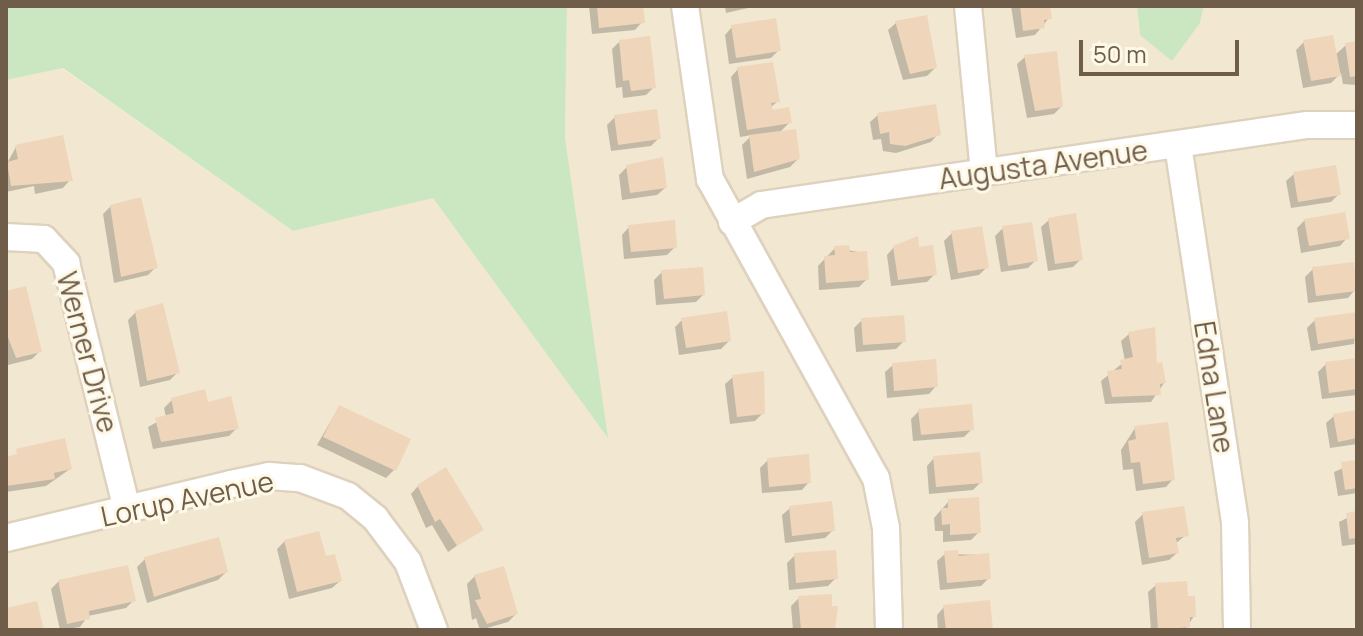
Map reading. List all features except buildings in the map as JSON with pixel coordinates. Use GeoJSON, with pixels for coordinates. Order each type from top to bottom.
{"type":"FeatureCollection","features":[{"type":"Feature","properties":{"kind":"street"},"geometry":{"type":"LineString","coordinates":[[685,6],[710,179],[876,478],[886,528],[889,630]]}},
{"type":"Feature","properties":{"kind":"street"},"geometry":{"type":"LineString","coordinates":[[968,6],[984,171]]}},
{"type":"Feature","properties":{"kind":"street","name":"Augusta Avenue"},"geometry":{"type":"LineString","coordinates":[[732,222],[761,205],[1333,122],[1357,125]]}},
{"type":"Feature","properties":{"kind":"street","name":"Edna Lane"},"geometry":{"type":"LineString","coordinates":[[1178,145],[1235,523],[1237,630]]}},
{"type":"Feature","properties":{"kind":"street","name":"Werner Drive"},"geometry":{"type":"LineString","coordinates":[[6,237],[44,239],[66,263],[127,509]]}},
{"type":"Feature","properties":{"kind":"street","name":"Lorup Avenue"},"geometry":{"type":"LineString","coordinates":[[6,538],[269,476],[323,484],[348,496],[394,540],[434,630]]}},
{"type":"Feature","properties":{"kind":"shaded area"},"geometry":{"type":"Polygon","coordinates":[[[567,6],[1137,6],[1140,35],[1200,24],[1204,6],[1357,6],[1357,630],[6,630],[6,80],[62,68],[293,231],[433,197],[607,436],[565,137],[567,6]]]}},
{"type":"Feature","properties":{"kind":"green space"},"geometry":{"type":"Polygon","coordinates":[[[6,6],[567,6],[565,137],[608,438],[433,198],[293,231],[63,68],[6,80],[6,6]]]}},
{"type":"Feature","properties":{"kind":"green space"},"geometry":{"type":"Polygon","coordinates":[[[1137,6],[1204,6],[1200,23],[1172,61],[1140,35],[1137,6]]]}}]}
